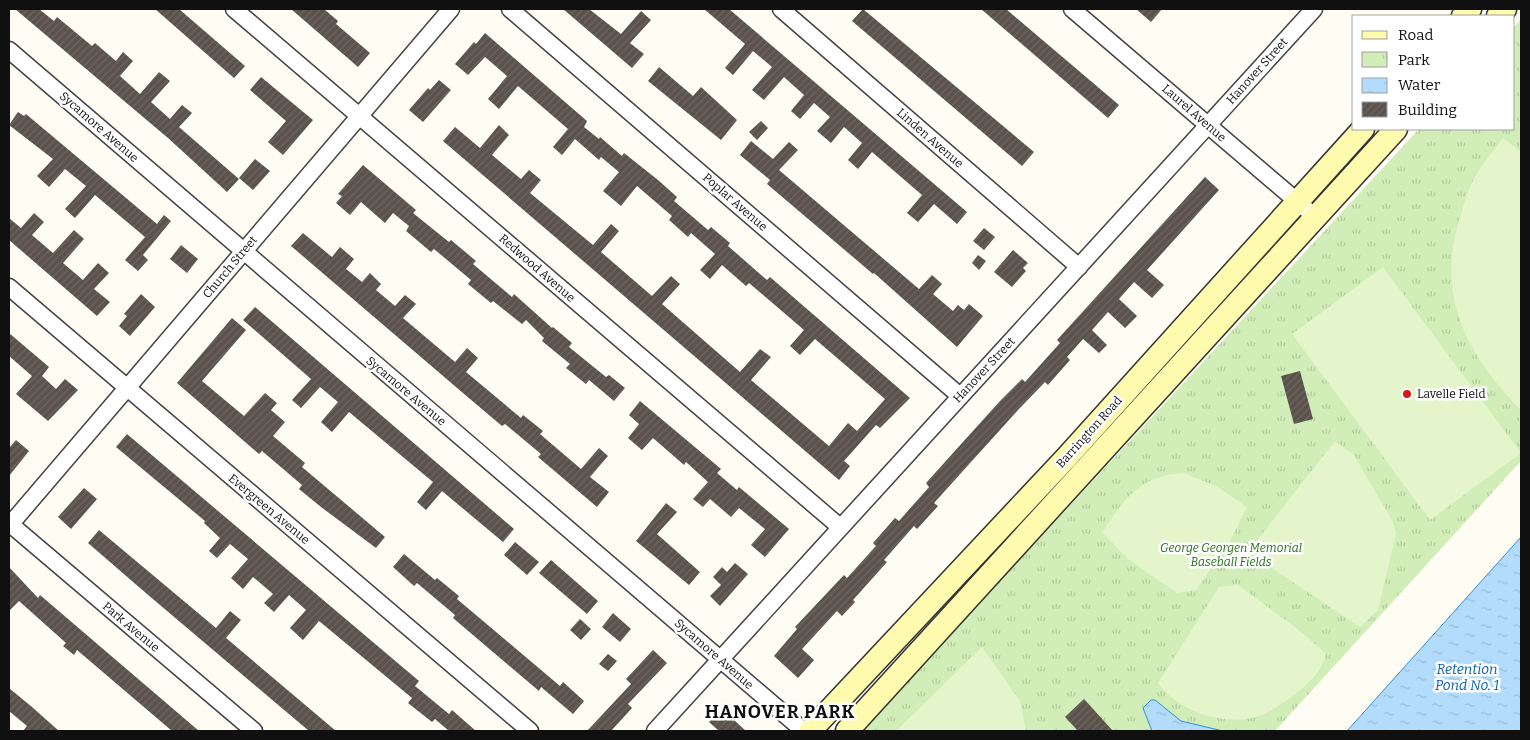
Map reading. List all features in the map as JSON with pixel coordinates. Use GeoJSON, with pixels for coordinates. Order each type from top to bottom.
{"type":"FeatureCollection","features":[{"type":"Feature","properties":{"kind":"main road","name":"Barrington Road"},"geometry":{"type":"LineString","coordinates":[[810,731],[1066,458],[1362,130]]}},
{"type":"Feature","properties":{"kind":"main road","name":"Barrington Road"},"geometry":{"type":"LineString","coordinates":[[847,731],[1395,130]]}},
{"type":"Feature","properties":{"kind":"street","name":"Redwood Avenue"},"geometry":{"type":"LineString","coordinates":[[234,9],[840,528]]}},
{"type":"Feature","properties":{"kind":"street","name":"Church Street"},"geometry":{"type":"LineString","coordinates":[[9,525],[451,9]]}},
{"type":"Feature","properties":{"kind":"street","name":"Poplar Avenue"},"geometry":{"type":"LineString","coordinates":[[510,9],[960,396]]}},
{"type":"Feature","properties":{"kind":"street","name":"Linden Avenue"},"geometry":{"type":"LineString","coordinates":[[781,9],[1080,267]]}},
{"type":"Feature","properties":{"kind":"street","name":"Laurel Avenue"},"geometry":{"type":"LineString","coordinates":[[1072,9],[1315,217]]}},
{"type":"Feature","properties":{"kind":"street","name":"Hanover Street"},"geometry":{"type":"LineString","coordinates":[[656,731],[1314,9]]}},
{"type":"Feature","properties":{"kind":"street","name":"Sycamore Avenue"},"geometry":{"type":"LineString","coordinates":[[9,50],[804,731]]}},
{"type":"Feature","properties":{"kind":"street","name":"Evergreen Avenue"},"geometry":{"type":"LineString","coordinates":[[9,287],[530,731]]}},
{"type":"Feature","properties":{"kind":"street","name":"Park Avenue"},"geometry":{"type":"LineString","coordinates":[[9,525],[254,731]]}},
{"type":"Feature","properties":{"kind":"green space","name":"George Georgen Memorial Baseball Fields"},"geometry":{"type":"Polygon","coordinates":[[[1521,19],[1521,461],[1275,731],[861,731],[1418,130],[1515,130],[1515,26],[1521,19]]]}},
{"type":"Feature","properties":{"kind":"green space"},"geometry":{"type":"Polygon","coordinates":[[[1503,138],[1521,152],[1521,410],[1484,366],[1470,343],[1460,319],[1453,294],[1451,268],[1454,240],[1468,191],[1481,168],[1503,138]]]}},
{"type":"Feature","properties":{"kind":"green space","name":"Lavelle Field"},"geometry":{"type":"Polygon","coordinates":[[[1383,267],[1521,453],[1430,520],[1292,334],[1383,267]]]}},
{"type":"Feature","properties":{"kind":"green space"},"geometry":{"type":"Polygon","coordinates":[[[1335,441],[1354,455],[1393,522],[1396,533],[1378,610],[1360,627],[1257,558],[1256,542],[1335,441]]]}},
{"type":"Feature","properties":{"kind":"green space"},"geometry":{"type":"Polygon","coordinates":[[[1184,473],[1216,486],[1247,507],[1229,543],[1196,590],[1177,593],[1128,559],[1102,532],[1119,508],[1135,491],[1156,479],[1184,473]]]}},
{"type":"Feature","properties":{"kind":"green space"},"geometry":{"type":"Polygon","coordinates":[[[1238,585],[1299,630],[1326,654],[1321,667],[1314,677],[1289,699],[1260,716],[1235,720],[1210,716],[1186,707],[1175,700],[1158,683],[1219,587],[1238,585]]]}},
{"type":"Feature","properties":{"kind":"green space"},"geometry":{"type":"Polygon","coordinates":[[[982,647],[1020,701],[1026,731],[896,731],[982,647]]]}},
{"type":"Feature","properties":{"kind":"water","name":"Retention Pond No. 1"},"geometry":{"type":"Polygon","coordinates":[[[1521,537],[1521,731],[1347,731],[1521,537]]]}},
{"type":"Feature","properties":{"kind":"water"},"geometry":{"type":"Polygon","coordinates":[[[1151,700],[1155,700],[1181,721],[1223,731],[1152,731],[1143,708],[1151,700]]]}},
{"type":"Feature","properties":{"kind":"building"},"geometry":{"type":"Polygon","coordinates":[[[15,9],[39,9],[54,21],[57,17],[92,46],[95,43],[116,61],[123,52],[133,61],[120,76],[140,94],[159,72],[170,81],[151,102],[170,119],[182,105],[192,113],[179,127],[239,179],[227,192],[168,138],[15,9]]]}},
{"type":"Feature","properties":{"kind":"building"},"geometry":{"type":"Polygon","coordinates":[[[155,9],[179,9],[245,66],[234,78],[155,9]]]}},
{"type":"Feature","properties":{"kind":"building"},"geometry":{"type":"Polygon","coordinates":[[[291,9],[324,9],[338,21],[336,24],[370,53],[358,67],[291,9]]]}},
{"type":"Feature","properties":{"kind":"building"},"geometry":{"type":"Polygon","coordinates":[[[563,9],[589,9],[621,34],[641,11],[651,20],[630,43],[644,54],[632,68],[563,9]]]}},
{"type":"Feature","properties":{"kind":"building"},"geometry":{"type":"Polygon","coordinates":[[[704,9],[729,9],[967,212],[957,224],[934,204],[918,222],[907,213],[922,195],[872,152],[858,169],[848,160],[862,143],[844,127],[831,143],[817,131],[830,117],[814,103],[800,119],[791,111],[804,95],[784,77],[764,100],[752,90],[772,67],[753,51],[733,75],[725,68],[745,44],[704,9]]]}},
{"type":"Feature","properties":{"kind":"building"},"geometry":{"type":"Polygon","coordinates":[[[863,9],[1034,152],[1022,166],[852,21],[863,9]]]}},
{"type":"Feature","properties":{"kind":"building"},"geometry":{"type":"Polygon","coordinates":[[[981,9],[1006,9],[1119,105],[1108,118],[981,9]]]}},
{"type":"Feature","properties":{"kind":"building"},"geometry":{"type":"Polygon","coordinates":[[[1136,9],[1162,9],[1151,22],[1136,9]]]}},
{"type":"Feature","properties":{"kind":"building"},"geometry":{"type":"Polygon","coordinates":[[[485,33],[587,121],[584,127],[599,139],[600,137],[622,156],[624,153],[658,180],[677,197],[674,201],[708,230],[711,227],[730,243],[728,246],[767,280],[770,277],[910,398],[880,428],[876,425],[844,461],[850,466],[839,480],[443,141],[455,127],[480,148],[499,125],[509,135],[492,155],[521,179],[529,170],[541,180],[530,193],[593,245],[611,224],[619,231],[601,252],[652,296],[671,276],[680,284],[662,304],[740,372],[760,349],[771,357],[751,380],[829,446],[848,423],[857,431],[885,399],[815,339],[800,355],[790,346],[804,330],[749,283],[746,286],[722,265],[710,279],[700,270],[715,254],[691,233],[688,237],[669,220],[672,216],[637,186],[621,206],[603,191],[619,172],[601,157],[599,160],[575,139],[562,155],[553,147],[568,129],[518,86],[499,109],[488,99],[507,76],[485,57],[468,75],[455,64],[474,42],[476,44],[485,33]]]}},
{"type":"Feature","properties":{"kind":"building"},"geometry":{"type":"Polygon","coordinates":[[[659,67],[693,96],[701,87],[737,120],[721,140],[648,81],[659,67]]]}},
{"type":"Feature","properties":{"kind":"building"},"geometry":{"type":"Polygon","coordinates":[[[261,77],[313,120],[283,155],[268,142],[286,121],[250,90],[261,77]]]}},
{"type":"Feature","properties":{"kind":"building"},"geometry":{"type":"Polygon","coordinates":[[[439,80],[451,90],[423,122],[409,110],[428,88],[430,90],[439,80]]]}},
{"type":"Feature","properties":{"kind":"building"},"geometry":{"type":"Polygon","coordinates":[[[18,112],[24,116],[26,114],[157,224],[164,215],[171,221],[143,255],[148,260],[138,271],[125,260],[145,237],[95,195],[75,218],[65,209],[86,186],[65,169],[49,187],[37,176],[53,159],[9,125],[18,112]]]}},
{"type":"Feature","properties":{"kind":"building"},"geometry":{"type":"Polygon","coordinates":[[[761,121],[768,128],[757,140],[749,132],[761,121]]]}},
{"type":"Feature","properties":{"kind":"building"},"geometry":{"type":"Polygon","coordinates":[[[751,141],[773,159],[789,142],[798,150],[779,170],[919,289],[932,275],[942,284],[933,294],[953,311],[958,305],[964,310],[969,304],[983,316],[957,347],[874,273],[767,184],[770,180],[740,155],[751,141]]]}},
{"type":"Feature","properties":{"kind":"building"},"geometry":{"type":"Polygon","coordinates":[[[255,159],[270,171],[253,190],[239,178],[255,159]]]}},
{"type":"Feature","properties":{"kind":"building"},"geometry":{"type":"Polygon","coordinates":[[[363,165],[416,210],[413,213],[449,242],[451,240],[476,261],[473,264],[512,297],[514,294],[572,343],[569,347],[606,377],[609,375],[625,388],[614,401],[589,380],[586,384],[566,368],[570,364],[542,341],[544,338],[526,320],[522,324],[493,301],[491,303],[468,284],[471,280],[434,249],[431,252],[406,231],[409,226],[393,213],[385,223],[361,202],[350,215],[336,203],[342,196],[338,194],[363,165]]]}},
{"type":"Feature","properties":{"kind":"building"},"geometry":{"type":"Polygon","coordinates":[[[1205,177],[1219,190],[1147,270],[1164,285],[1152,298],[1134,282],[1119,299],[1137,316],[1125,328],[1108,312],[1092,330],[1107,345],[1099,353],[1083,339],[1067,357],[1070,360],[1048,385],[1045,382],[1018,410],[934,503],[938,506],[917,529],[914,526],[884,560],[887,562],[853,600],[855,602],[842,616],[837,611],[802,649],[814,660],[798,678],[774,656],[797,629],[795,627],[844,575],[847,578],[876,546],[873,543],[895,518],[899,521],[929,487],[926,483],[1000,401],[1022,379],[1025,382],[1060,343],[1057,340],[1205,177]]]}},
{"type":"Feature","properties":{"kind":"building"},"geometry":{"type":"Polygon","coordinates":[[[34,213],[44,222],[32,235],[53,253],[74,230],[84,239],[63,263],[83,280],[98,263],[109,273],[94,289],[110,302],[97,316],[9,240],[9,218],[21,228],[34,213]]]}},
{"type":"Feature","properties":{"kind":"building"},"geometry":{"type":"Polygon","coordinates":[[[984,228],[995,237],[984,250],[973,241],[984,228]]]}},
{"type":"Feature","properties":{"kind":"building"},"geometry":{"type":"Polygon","coordinates":[[[303,233],[332,257],[340,247],[354,259],[346,269],[362,282],[370,273],[381,284],[376,290],[395,306],[405,295],[416,304],[403,318],[455,362],[467,348],[478,358],[466,372],[521,418],[523,415],[543,431],[540,434],[581,469],[599,448],[608,456],[590,477],[609,492],[597,507],[538,457],[541,454],[505,424],[502,426],[291,246],[303,233]]]}},
{"type":"Feature","properties":{"kind":"building"},"geometry":{"type":"Polygon","coordinates":[[[181,245],[198,259],[187,273],[170,259],[181,245]]]}},
{"type":"Feature","properties":{"kind":"building"},"geometry":{"type":"Polygon","coordinates":[[[1013,250],[1028,263],[1023,268],[1026,271],[1012,287],[994,272],[1013,250]]]}},
{"type":"Feature","properties":{"kind":"building"},"geometry":{"type":"Polygon","coordinates":[[[978,255],[986,261],[979,270],[972,263],[978,255]]]}},
{"type":"Feature","properties":{"kind":"building"},"geometry":{"type":"Polygon","coordinates":[[[141,294],[155,307],[130,336],[119,326],[127,316],[124,314],[141,294]]]}},
{"type":"Feature","properties":{"kind":"building"},"geometry":{"type":"Polygon","coordinates":[[[255,307],[514,529],[503,542],[442,491],[426,510],[417,502],[433,482],[349,412],[332,432],[321,422],[338,402],[320,387],[301,408],[292,400],[311,379],[243,320],[255,307]]]}},
{"type":"Feature","properties":{"kind":"building"},"geometry":{"type":"Polygon","coordinates":[[[232,318],[246,330],[202,381],[244,416],[265,393],[277,403],[271,410],[285,422],[273,436],[305,463],[302,467],[385,537],[376,548],[299,489],[302,485],[262,451],[259,454],[177,383],[232,318]]]}},
{"type":"Feature","properties":{"kind":"building"},"geometry":{"type":"Polygon","coordinates":[[[9,333],[49,367],[42,376],[56,389],[65,379],[78,390],[48,421],[16,394],[32,376],[9,356],[9,333]]]}},
{"type":"Feature","properties":{"kind":"building"},"geometry":{"type":"Polygon","coordinates":[[[1300,371],[1313,419],[1294,424],[1281,376],[1300,371]]]}},
{"type":"Feature","properties":{"kind":"building"},"geometry":{"type":"Polygon","coordinates":[[[640,401],[721,469],[717,473],[737,490],[739,487],[789,529],[765,557],[751,545],[765,529],[739,508],[731,517],[710,499],[703,507],[693,499],[708,482],[686,462],[684,465],[653,438],[642,450],[628,438],[639,424],[629,415],[640,401]]]}},
{"type":"Feature","properties":{"kind":"building"},"geometry":{"type":"Polygon","coordinates":[[[127,434],[419,681],[415,686],[449,714],[452,710],[476,731],[449,731],[435,719],[432,722],[408,703],[412,698],[319,621],[303,640],[290,628],[306,610],[289,595],[274,612],[264,603],[273,594],[253,577],[243,589],[231,578],[248,559],[230,544],[217,558],[209,551],[220,538],[204,523],[205,521],[116,447],[127,434]]]}},
{"type":"Feature","properties":{"kind":"building"},"geometry":{"type":"Polygon","coordinates":[[[16,440],[29,451],[9,476],[9,448],[16,440]]]}},
{"type":"Feature","properties":{"kind":"building"},"geometry":{"type":"Polygon","coordinates":[[[84,488],[97,499],[71,529],[58,517],[84,488]]]}},
{"type":"Feature","properties":{"kind":"building"},"geometry":{"type":"Polygon","coordinates":[[[666,503],[677,512],[657,534],[700,572],[689,585],[636,541],[666,503]]]}},
{"type":"Feature","properties":{"kind":"building"},"geometry":{"type":"Polygon","coordinates":[[[99,530],[216,628],[230,611],[241,620],[226,638],[336,731],[309,731],[147,594],[88,543],[99,530]]]}},
{"type":"Feature","properties":{"kind":"building"},"geometry":{"type":"Polygon","coordinates":[[[515,542],[539,562],[527,575],[504,555],[515,542]]]}},
{"type":"Feature","properties":{"kind":"building"},"geometry":{"type":"Polygon","coordinates":[[[404,554],[435,580],[437,578],[459,596],[457,599],[560,686],[563,682],[584,701],[573,714],[541,687],[539,691],[453,618],[455,615],[417,583],[414,586],[393,567],[404,554]]]}},
{"type":"Feature","properties":{"kind":"building"},"geometry":{"type":"Polygon","coordinates":[[[551,560],[598,601],[587,614],[539,573],[551,560]]]}},
{"type":"Feature","properties":{"kind":"building"},"geometry":{"type":"Polygon","coordinates":[[[735,563],[748,574],[720,606],[710,596],[721,585],[713,577],[722,567],[727,572],[735,563]]]}},
{"type":"Feature","properties":{"kind":"building"},"geometry":{"type":"Polygon","coordinates":[[[9,567],[38,598],[40,595],[199,731],[172,731],[77,650],[74,655],[63,646],[66,643],[19,601],[9,611],[9,567]]]}},
{"type":"Feature","properties":{"kind":"building"},"geometry":{"type":"Polygon","coordinates":[[[613,613],[631,629],[620,642],[602,627],[613,613]]]}},
{"type":"Feature","properties":{"kind":"building"},"geometry":{"type":"Polygon","coordinates":[[[580,619],[591,629],[581,640],[570,630],[580,619]]]}},
{"type":"Feature","properties":{"kind":"building"},"geometry":{"type":"Polygon","coordinates":[[[653,650],[667,663],[628,704],[632,708],[611,731],[587,731],[631,684],[626,679],[653,650]]]}},
{"type":"Feature","properties":{"kind":"building"},"geometry":{"type":"Polygon","coordinates":[[[608,654],[617,661],[608,671],[599,664],[608,654]]]}},
{"type":"Feature","properties":{"kind":"building"},"geometry":{"type":"Polygon","coordinates":[[[9,688],[59,731],[23,731],[27,726],[9,711],[9,688]]]}},
{"type":"Feature","properties":{"kind":"building"},"geometry":{"type":"Polygon","coordinates":[[[1084,699],[1113,731],[1078,731],[1065,717],[1084,699]]]}},
{"type":"Feature","properties":{"kind":"building"},"geometry":{"type":"Polygon","coordinates":[[[722,709],[746,731],[719,731],[709,722],[722,709]]]}},
{"type":"Feature","properties":{"kind":"place","name":"Lavelle Field"},"geometry":{"type":"Point","coordinates":[1407,394]}},
{"type":"Feature","properties":{"kind":"district","name":"HANOVER PARK"},"geometry":{"type":"Point","coordinates":[780,712]}}]}
